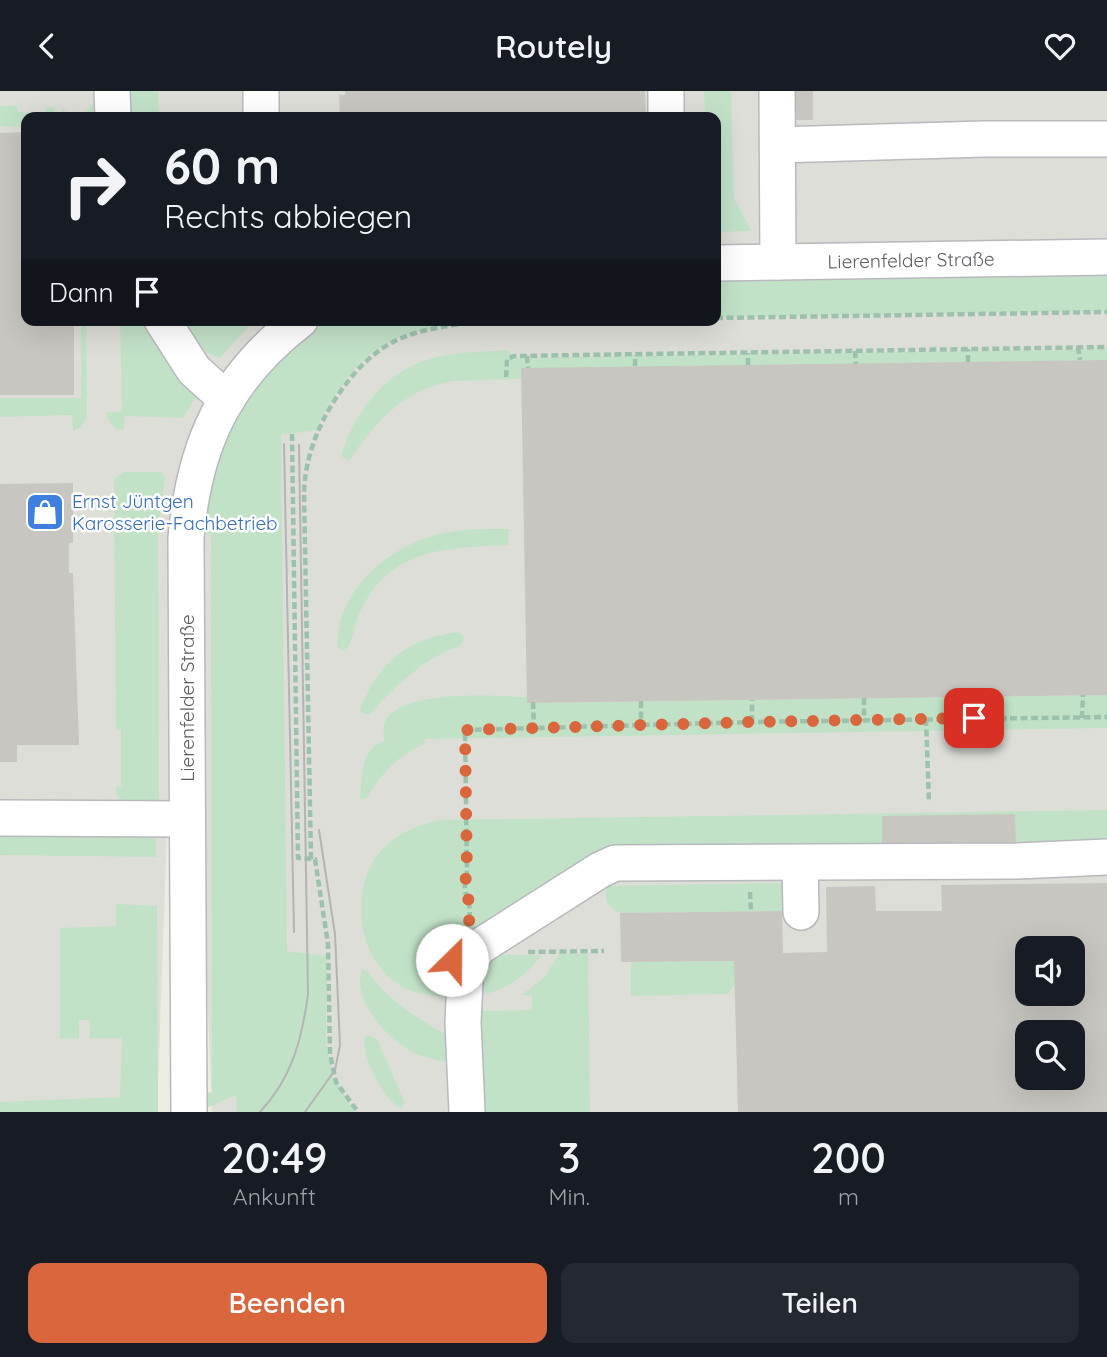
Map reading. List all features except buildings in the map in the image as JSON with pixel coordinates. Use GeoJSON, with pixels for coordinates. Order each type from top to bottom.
{"type":"FeatureCollection","features":[{"type":"Feature","properties":{"kind":"street"},"geometry":{"type":"LineString","coordinates":[[112,91],[113,112]]}},
{"type":"Feature","properties":{"kind":"street"},"geometry":{"type":"LineString","coordinates":[[261,91],[261,112]]}},
{"type":"Feature","properties":{"kind":"street"},"geometry":{"type":"LineString","coordinates":[[666,91],[666,112]]}},
{"type":"Feature","properties":{"kind":"street"},"geometry":{"type":"LineString","coordinates":[[777,91],[778,262]]}},
{"type":"Feature","properties":{"kind":"street"},"geometry":{"type":"LineString","coordinates":[[778,145],[984,139],[1107,139]]}},
{"type":"Feature","properties":{"kind":"street","name":"Lierenfelder Straße"},"geometry":{"type":"LineString","coordinates":[[721,263],[1107,257]]}},
{"type":"Feature","properties":{"kind":"street"},"geometry":{"type":"LineString","coordinates":[[166,326],[194,370],[227,400]]}},
{"type":"Feature","properties":{"kind":"street","name":"Lierenfelder Straße"},"geometry":{"type":"LineString","coordinates":[[189,1112],[188,506],[204,444],[227,400],[253,362],[293,326]]}},
{"type":"Feature","properties":{"kind":"street"},"geometry":{"type":"LineString","coordinates":[[0,818],[187,819]]}},
{"type":"Feature","properties":{"kind":"street"},"geometry":{"type":"LineString","coordinates":[[467,1112],[463,1022],[466,970],[472,954],[600,870],[615,863],[1017,861],[1107,857]]}},
{"type":"Feature","properties":{"kind":"street"},"geometry":{"type":"LineString","coordinates":[[800,863],[801,912]]}},
{"type":"Feature","properties":{"kind":"path"},"geometry":{"type":"LineString","coordinates":[[721,319],[1107,312]]}},
{"type":"Feature","properties":{"kind":"path"},"geometry":{"type":"LineString","coordinates":[[311,859],[304,493],[310,452],[326,414],[356,370],[384,348],[404,338],[456,326]]}},
{"type":"Feature","properties":{"kind":"path"},"geometry":{"type":"LineString","coordinates":[[1078,347],[1080,361]]}},
{"type":"Feature","properties":{"kind":"path"},"geometry":{"type":"LineString","coordinates":[[506,377],[507,359],[514,356],[1107,347]]}},
{"type":"Feature","properties":{"kind":"path"},"geometry":{"type":"LineString","coordinates":[[968,349],[968,362]]}},
{"type":"Feature","properties":{"kind":"path"},"geometry":{"type":"LineString","coordinates":[[855,351],[856,364]]}},
{"type":"Feature","properties":{"kind":"path"},"geometry":{"type":"LineString","coordinates":[[748,353],[748,365]]}},
{"type":"Feature","properties":{"kind":"path"},"geometry":{"type":"LineString","coordinates":[[635,355],[635,366]]}},
{"type":"Feature","properties":{"kind":"path"},"geometry":{"type":"LineString","coordinates":[[527,356],[528,368]]}},
{"type":"Feature","properties":{"kind":"path"},"geometry":{"type":"LineString","coordinates":[[292,434],[298,858],[315,859],[328,944],[330,1054],[336,1082],[358,1112]]}},
{"type":"Feature","properties":{"kind":"path"},"geometry":{"type":"LineString","coordinates":[[1082,717],[1083,695]]}},
{"type":"Feature","properties":{"kind":"path"},"geometry":{"type":"LineString","coordinates":[[974,697],[974,718]]}},
{"type":"Feature","properties":{"kind":"path"},"geometry":{"type":"LineString","coordinates":[[864,698],[864,721]]}},
{"type":"Feature","properties":{"kind":"path"},"geometry":{"type":"LineString","coordinates":[[752,700],[752,722]]}},
{"type":"Feature","properties":{"kind":"path"},"geometry":{"type":"LineString","coordinates":[[641,701],[641,725]]}},
{"type":"Feature","properties":{"kind":"path"},"geometry":{"type":"LineString","coordinates":[[533,702],[534,728]]}},
{"type":"Feature","properties":{"kind":"path"},"geometry":{"type":"LineString","coordinates":[[468,921],[471,911],[463,889],[467,874],[465,730],[752,722],[1107,717]]}},
{"type":"Feature","properties":{"kind":"path"},"geometry":{"type":"LineString","coordinates":[[926,719],[929,803]]}},
{"type":"Feature","properties":{"kind":"path"},"geometry":{"type":"LineString","coordinates":[[523,952],[604,951]]}},
{"type":"Feature","properties":{"kind":"shaded area"},"geometry":{"type":"Polygon","coordinates":[[[0,91],[1107,91],[1107,245],[721,252],[721,112],[21,112],[21,326],[273,326],[178,517],[157,1112],[0,1112],[0,91]]]}},
{"type":"Feature","properties":{"kind":"shaded area"},"geometry":{"type":"Polygon","coordinates":[[[1107,260],[1107,1112],[212,1112],[189,536],[309,326],[721,326],[721,267],[1107,260]]]}},
{"type":"Feature","properties":{"kind":"green space"},"geometry":{"type":"Polygon","coordinates":[[[127,91],[158,91],[159,112],[127,112],[127,91]]]}},
{"type":"Feature","properties":{"kind":"green space"},"geometry":{"type":"Polygon","coordinates":[[[704,91],[731,91],[734,199],[752,231],[721,232],[721,112],[705,112],[704,91]]]}},
{"type":"Feature","properties":{"kind":"green space"},"geometry":{"type":"Polygon","coordinates":[[[92,105],[98,106],[98,112],[86,112],[92,105]]]}},
{"type":"Feature","properties":{"kind":"green space"},"geometry":{"type":"Polygon","coordinates":[[[0,106],[17,106],[18,112],[21,112],[21,127],[0,126],[0,106]]]}},
{"type":"Feature","properties":{"kind":"green space"},"geometry":{"type":"Polygon","coordinates":[[[47,107],[54,107],[54,112],[45,112],[47,107]]]}},
{"type":"Feature","properties":{"kind":"green space"},"geometry":{"type":"Polygon","coordinates":[[[1107,276],[1107,311],[721,317],[721,282],[1107,276]]]}},
{"type":"Feature","properties":{"kind":"green space"},"geometry":{"type":"Polygon","coordinates":[[[81,326],[86,326],[87,417],[82,426],[73,431],[72,415],[0,417],[0,398],[81,398],[81,326]]]}},
{"type":"Feature","properties":{"kind":"green space"},"geometry":{"type":"Polygon","coordinates":[[[120,326],[149,326],[196,397],[183,418],[125,416],[124,429],[117,430],[106,413],[122,411],[120,326]]]}},
{"type":"Feature","properties":{"kind":"green space"},"geometry":{"type":"Polygon","coordinates":[[[186,326],[249,326],[220,358],[206,352],[186,326]]]}},
{"type":"Feature","properties":{"kind":"green space"},"geometry":{"type":"Polygon","coordinates":[[[309,326],[443,326],[384,344],[349,376],[330,403],[316,430],[281,435],[287,951],[327,956],[326,1041],[332,1075],[355,1112],[237,1112],[236,1095],[202,1110],[202,1094],[212,1092],[211,534],[194,533],[197,507],[248,386],[309,326]]]}},
{"type":"Feature","properties":{"kind":"green space"},"geometry":{"type":"Polygon","coordinates":[[[1107,349],[1107,360],[454,381],[407,398],[383,418],[348,461],[341,456],[356,422],[378,391],[407,368],[450,355],[507,350],[516,358],[1107,349]]]}},
{"type":"Feature","properties":{"kind":"green space"},"geometry":{"type":"Polygon","coordinates":[[[124,472],[161,472],[165,478],[158,530],[159,804],[121,801],[116,787],[121,787],[121,730],[116,729],[114,479],[124,472]]]}},
{"type":"Feature","properties":{"kind":"green space"},"geometry":{"type":"Polygon","coordinates":[[[509,529],[508,545],[442,551],[404,563],[387,575],[372,591],[360,612],[347,648],[343,651],[337,646],[340,625],[357,587],[387,558],[404,547],[444,533],[509,529]]]}},
{"type":"Feature","properties":{"kind":"green space"},"geometry":{"type":"Polygon","coordinates":[[[459,632],[465,638],[460,646],[422,665],[369,715],[362,713],[360,709],[368,692],[387,665],[398,655],[425,640],[459,632]]]}},
{"type":"Feature","properties":{"kind":"green space"},"geometry":{"type":"Polygon","coordinates":[[[1107,695],[1107,728],[425,739],[424,744],[391,766],[367,798],[360,799],[366,757],[376,745],[384,741],[384,725],[392,713],[406,705],[426,700],[494,696],[527,697],[527,703],[1107,695]]]}},
{"type":"Feature","properties":{"kind":"green space"},"geometry":{"type":"Polygon","coordinates":[[[1107,810],[1107,849],[568,879],[449,956],[449,997],[412,991],[393,981],[375,960],[366,942],[362,924],[364,885],[378,854],[389,842],[404,833],[441,820],[1107,810]]]}},
{"type":"Feature","properties":{"kind":"green space"},"geometry":{"type":"Polygon","coordinates":[[[0,833],[156,833],[156,857],[0,855],[0,833]]]}},
{"type":"Feature","properties":{"kind":"green space"},"geometry":{"type":"Polygon","coordinates":[[[782,883],[786,886],[785,906],[782,911],[620,913],[609,906],[606,895],[607,886],[782,883]]]}},
{"type":"Feature","properties":{"kind":"green space"},"geometry":{"type":"Polygon","coordinates":[[[116,904],[157,906],[158,1112],[0,1112],[0,1102],[120,1097],[122,1038],[90,1038],[90,1020],[79,1020],[79,1038],[60,1039],[60,928],[116,926],[116,904]]]}},
{"type":"Feature","properties":{"kind":"green space"},"geometry":{"type":"Polygon","coordinates":[[[559,954],[588,954],[590,1112],[476,1112],[474,1011],[532,1010],[532,996],[521,995],[544,978],[559,954]]]}},
{"type":"Feature","properties":{"kind":"green space"},"geometry":{"type":"Polygon","coordinates":[[[495,955],[542,955],[515,981],[479,996],[487,961],[495,955]]]}},
{"type":"Feature","properties":{"kind":"green space"},"geometry":{"type":"Polygon","coordinates":[[[734,961],[735,984],[728,994],[631,996],[631,962],[734,961]]]}},
{"type":"Feature","properties":{"kind":"green space"},"geometry":{"type":"Polygon","coordinates":[[[362,969],[405,1009],[449,1036],[450,1058],[445,1062],[409,1050],[381,1026],[372,1015],[362,993],[362,969]]]}},
{"type":"Feature","properties":{"kind":"green space"},"geometry":{"type":"Polygon","coordinates":[[[368,1035],[377,1039],[405,1103],[401,1108],[388,1097],[375,1077],[364,1045],[368,1035]]]}},
{"type":"Feature","properties":{"kind":"tram line"},"geometry":{"type":"LineString","coordinates":[[284,444],[294,932]]}},
{"type":"Feature","properties":{"kind":"tram line"},"geometry":{"type":"LineString","coordinates":[[260,1112],[288,1072],[299,1042],[308,994],[299,445]]}},
{"type":"Feature","properties":{"kind":"tram line"},"geometry":{"type":"LineString","coordinates":[[305,1112],[335,1070],[340,1045],[335,934],[319,830]]}},
{"type":"Feature","properties":{"kind":"place","name":"Ernst Jüntgen Karosserie-Fachbetrieb"},"geometry":{"type":"Point","coordinates":[45,512]}},
{"type":"Feature","properties":{"kind":"route"},"geometry":{"type":"LineString","coordinates":[[452,960],[471,911],[463,889],[467,874],[465,730],[974,718]]}}]}
